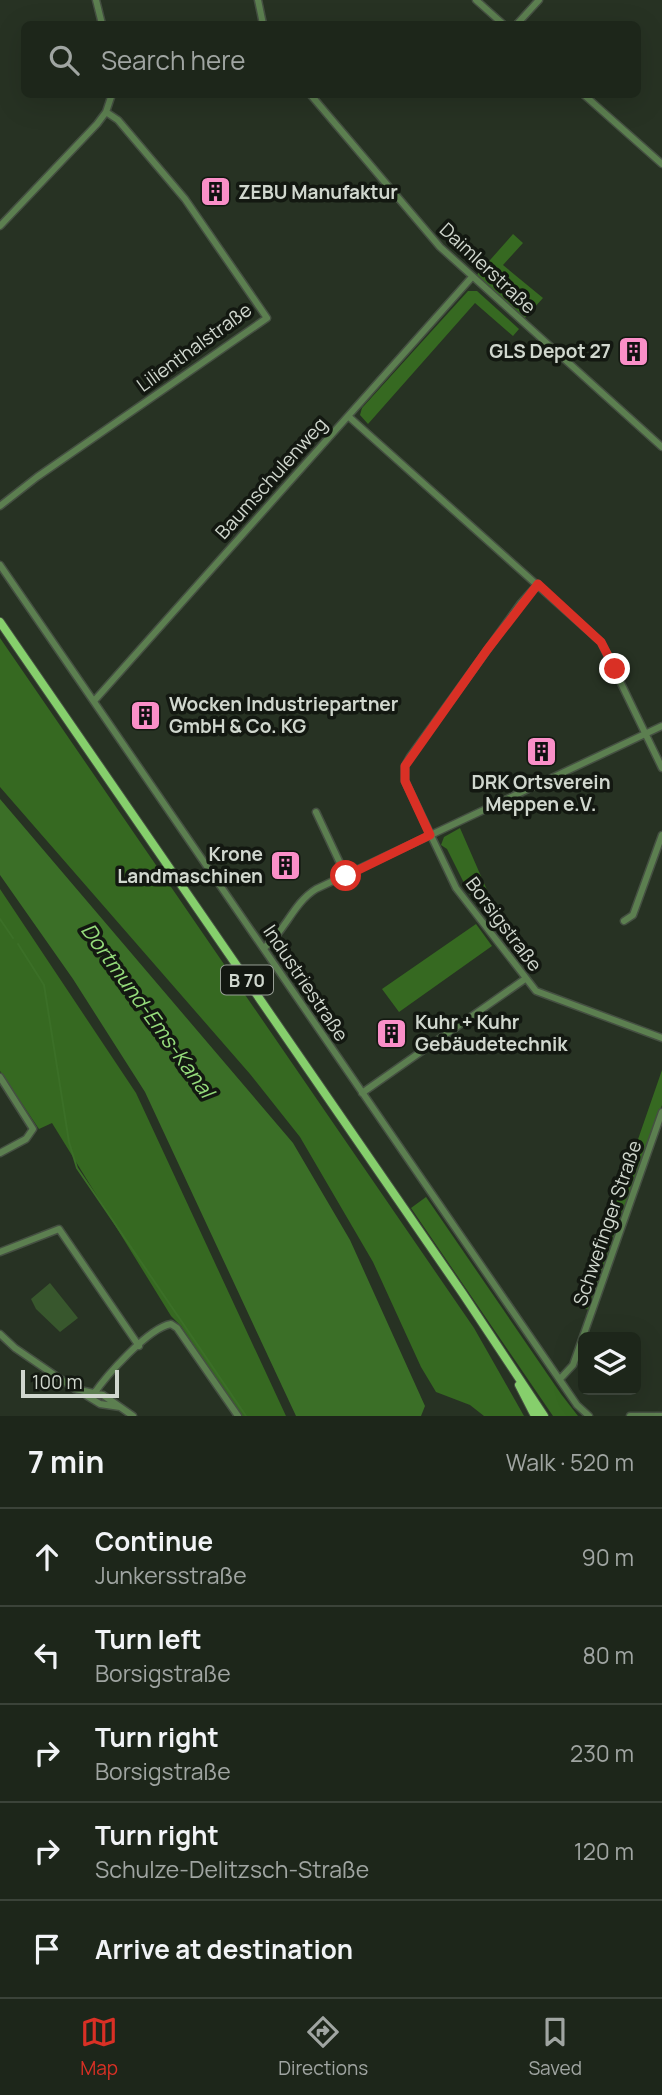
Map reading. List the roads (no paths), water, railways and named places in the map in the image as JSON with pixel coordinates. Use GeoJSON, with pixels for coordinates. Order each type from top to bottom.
{"type":"FeatureCollection","features":[{"type":"Feature","properties":{"kind":"main road","name":"B 70"},"geometry":{"type":"LineString","coordinates":[[0,622],[494,1339],[544,1416]]}},
{"type":"Feature","properties":{"kind":"main road","name":"B 70"},"geometry":{"type":"LineString","coordinates":[[494,1339],[535,1416]]}},
{"type":"Feature","properties":{"kind":"street"},"geometry":{"type":"LineString","coordinates":[[96,0],[101,21]]}},
{"type":"Feature","properties":{"kind":"street"},"geometry":{"type":"LineString","coordinates":[[258,0],[262,21]]}},
{"type":"Feature","properties":{"kind":"street"},"geometry":{"type":"LineString","coordinates":[[476,0],[500,21]]}},
{"type":"Feature","properties":{"kind":"street"},"geometry":{"type":"LineString","coordinates":[[520,21],[539,0]]}},
{"type":"Feature","properties":{"kind":"street"},"geometry":{"type":"LineString","coordinates":[[0,226],[106,112],[111,98]]}},
{"type":"Feature","properties":{"kind":"street","name":"Daimlerstraße"},"geometry":{"type":"LineString","coordinates":[[313,98],[440,247],[662,447]]}},
{"type":"Feature","properties":{"kind":"street"},"geometry":{"type":"LineString","coordinates":[[588,98],[662,164]]}},
{"type":"Feature","properties":{"kind":"street","name":"Lilienthalstraße"},"geometry":{"type":"LineString","coordinates":[[0,506],[37,477],[267,318],[185,199],[118,120],[106,112]]}},
{"type":"Feature","properties":{"kind":"street","name":"Baumschulenweg"},"geometry":{"type":"LineString","coordinates":[[94,701],[472,277]]}},
{"type":"Feature","properties":{"kind":"street"},"geometry":{"type":"LineString","coordinates":[[348,416],[601,642],[662,768]]}},
{"type":"Feature","properties":{"kind":"street","name":"Industriestraße"},"geometry":{"type":"LineString","coordinates":[[0,565],[362,1093],[560,1379],[589,1416]]}},
{"type":"Feature","properties":{"kind":"street","name":"Borsigstraße"},"geometry":{"type":"LineString","coordinates":[[538,584],[494,639],[405,766],[405,781],[456,888],[525,979],[545,996],[662,1038]]}},
{"type":"Feature","properties":{"kind":"street"},"geometry":{"type":"LineString","coordinates":[[264,948],[273,941],[309,894],[662,726]]}},
{"type":"Feature","properties":{"kind":"street"},"geometry":{"type":"LineString","coordinates":[[316,812],[346,876]]}},
{"type":"Feature","properties":{"kind":"street"},"geometry":{"type":"LineString","coordinates":[[624,921],[633,915],[662,835]]}},
{"type":"Feature","properties":{"kind":"street"},"geometry":{"type":"LineString","coordinates":[[362,1093],[525,979]]}},
{"type":"Feature","properties":{"kind":"street"},"geometry":{"type":"LineString","coordinates":[[0,1077],[31,1122],[33,1132],[0,1153]]}},
{"type":"Feature","properties":{"kind":"street","name":"Schwefinger Straße"},"geometry":{"type":"LineString","coordinates":[[560,1379],[573,1365],[662,1112]]}},
{"type":"Feature","properties":{"kind":"street"},"geometry":{"type":"LineString","coordinates":[[0,1252],[59,1229],[139,1346]]}},
{"type":"Feature","properties":{"kind":"street"},"geometry":{"type":"LineString","coordinates":[[93,1395],[139,1346],[164,1326],[177,1328],[238,1416]]}},
{"type":"Feature","properties":{"kind":"street"},"geometry":{"type":"LineString","coordinates":[[0,1334],[75,1389],[100,1404],[122,1408]]}},
{"type":"Feature","properties":{"kind":"street"},"geometry":{"type":"LineString","coordinates":[[75,1389],[103,1395],[133,1416]]}},
{"type":"Feature","properties":{"kind":"street"},"geometry":{"type":"LineString","coordinates":[[630,1416],[662,1416]]}},
{"type":"Feature","properties":{"kind":"water","name":"Dortmund-Ems-Kanal"},"geometry":{"type":"Polygon","coordinates":[[[0,799],[293,1143],[350,1240],[425,1406],[421,1416],[296,1416],[145,1092],[73,979],[0,875],[0,799]]]}},
{"type":"Feature","properties":{"kind":"waterway"},"geometry":{"type":"LineString","coordinates":[[0,919],[13,938]]}},
{"type":"Feature","properties":{"kind":"waterway"},"geometry":{"type":"LineString","coordinates":[[18,944],[44,985],[69,1142],[77,1168],[246,1416]]}},
{"type":"Feature","properties":{"kind":"place","name":"ZEBU Manufaktur"},"geometry":{"type":"Point","coordinates":[215,192]}},
{"type":"Feature","properties":{"kind":"place","name":"GLS Depot 27"},"geometry":{"type":"Point","coordinates":[634,351]}},
{"type":"Feature","properties":{"kind":"place","name":"Wocken Industriepartner GmbH & Co. KG"},"geometry":{"type":"Point","coordinates":[146,715]}},
{"type":"Feature","properties":{"kind":"place","name":"DRK Ortsverein Meppen e.V."},"geometry":{"type":"Point","coordinates":[541,751]}},
{"type":"Feature","properties":{"kind":"place","name":"Krone Landmaschinen"},"geometry":{"type":"Point","coordinates":[286,865]}},
{"type":"Feature","properties":{"kind":"place","name":"Kuhr + Kuhr Gebäudetechnik"},"geometry":{"type":"Point","coordinates":[392,1033]}}]}
